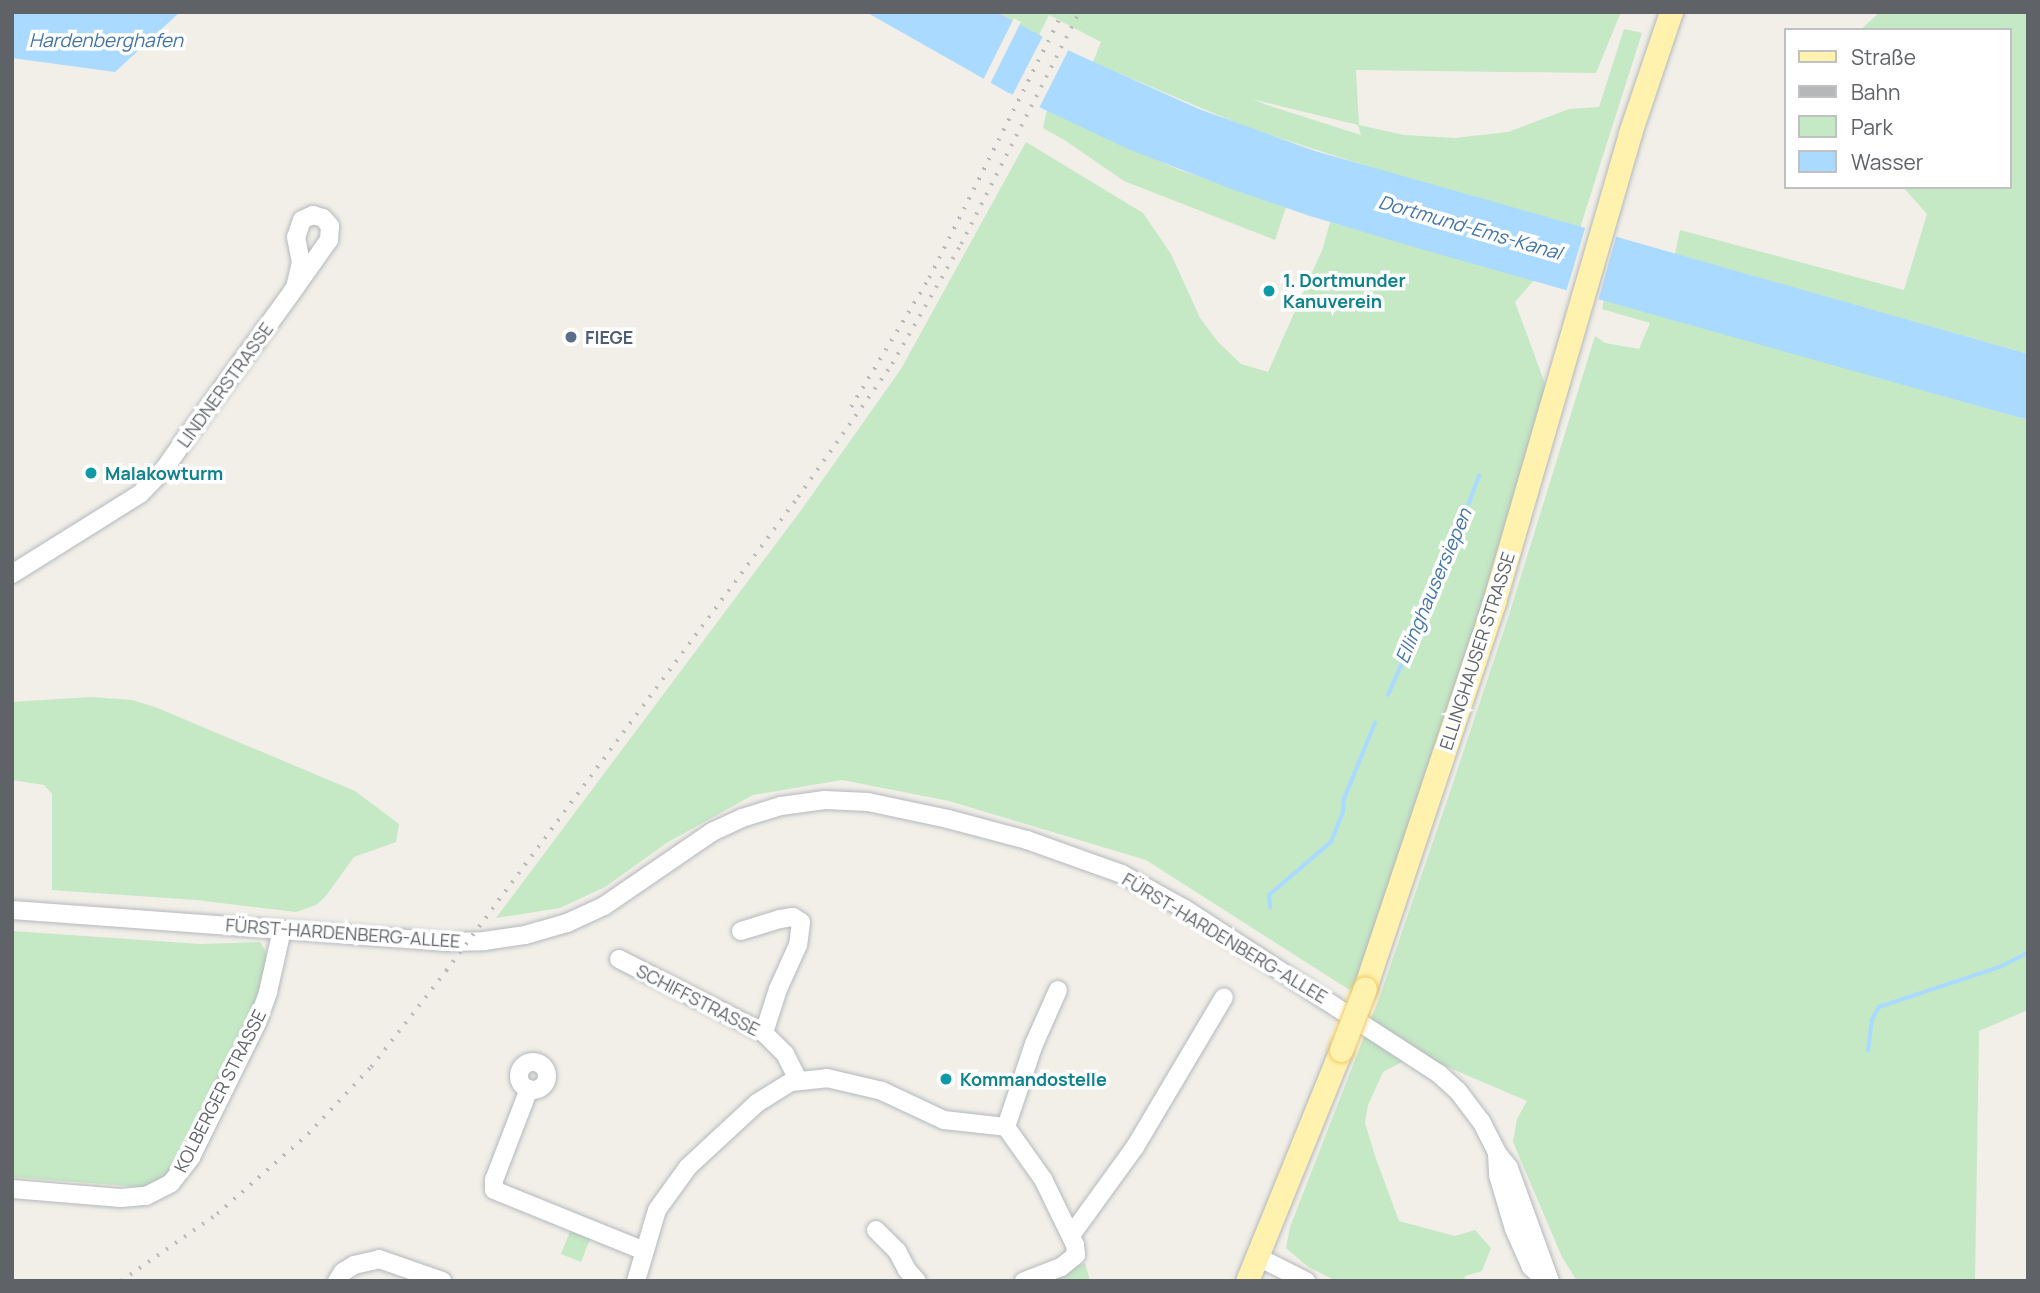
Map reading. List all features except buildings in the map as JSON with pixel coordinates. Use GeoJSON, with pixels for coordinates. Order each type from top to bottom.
{"type":"FeatureCollection","features":[{"type":"Feature","properties":{"kind":"main road","name":"ELLINGHAUSER STRASSE"},"geometry":{"type":"LineString","coordinates":[[1250,1280],[1365,988],[1435,784],[1494,602],[1630,133],[1671,12]]}},
{"type":"Feature","properties":{"kind":"street","name":"LINDNERSTRASSE"},"geometry":{"type":"LineString","coordinates":[[12,574],[140,494],[165,468],[295,288]]}},
{"type":"Feature","properties":{"kind":"street","name":"FÜRST-HARDENBERG-ALLEE"},"geometry":{"type":"LineString","coordinates":[[12,910],[445,942],[484,941],[524,935],[567,923],[604,906],[684,849],[741,818],[780,806],[825,800],[868,802],[1027,840],[1122,874],[1185,909],[1439,1074],[1458,1091],[1481,1121],[1497,1153],[1498,1175],[1526,1259],[1548,1281]]}},
{"type":"Feature","properties":{"kind":"street"},"geometry":{"type":"LineString","coordinates":[[741,931],[793,917],[801,922],[798,945],[778,989],[764,1033]]}},
{"type":"Feature","properties":{"kind":"street","name":"KOLBERGER STRASSE"},"geometry":{"type":"LineString","coordinates":[[12,1189],[121,1198],[146,1196],[171,1183],[191,1157],[257,1023],[268,992],[282,930]]}},
{"type":"Feature","properties":{"kind":"street","name":"SCHIFFSTRASSE"},"geometry":{"type":"LineString","coordinates":[[619,960],[764,1033],[785,1054],[798,1080]]}},
{"type":"Feature","properties":{"kind":"street"},"geometry":{"type":"LineString","coordinates":[[1006,1127],[1034,1044],[1058,990]]}},
{"type":"Feature","properties":{"kind":"street"},"geometry":{"type":"LineString","coordinates":[[1072,1234],[1135,1147],[1224,997]]}},
{"type":"Feature","properties":{"kind":"street"},"geometry":{"type":"LineString","coordinates":[[636,1281],[657,1210],[688,1167],[757,1103],[798,1080],[827,1078],[860,1084],[944,1120],[1006,1127],[1043,1179],[1072,1234],[1076,1255],[1061,1267],[1024,1281]]}},
{"type":"Feature","properties":{"kind":"street"},"geometry":{"type":"LineString","coordinates":[[529,1089],[494,1180],[494,1190],[645,1251]]}},
{"type":"Feature","properties":{"kind":"street"},"geometry":{"type":"LineString","coordinates":[[876,1230],[897,1251],[907,1270],[917,1281]]}},
{"type":"Feature","properties":{"kind":"street"},"geometry":{"type":"LineString","coordinates":[[1258,1257],[1306,1281]]}},
{"type":"Feature","properties":{"kind":"street"},"geometry":{"type":"LineString","coordinates":[[337,1281],[343,1272],[354,1265],[379,1259],[442,1281]]}},
{"type":"Feature","properties":{"kind":"green space"},"geometry":{"type":"Polygon","coordinates":[[[996,12],[1621,12],[1596,73],[1356,70],[1359,125],[1404,135],[1455,138],[1508,132],[1569,109],[1599,107],[1624,29],[1642,33],[1580,228],[1385,172],[1246,127],[1093,62],[1101,42],[1049,15],[1039,35],[996,12]],[[1252,99],[1361,135],[1358,125],[1252,99]]]}},
{"type":"Feature","properties":{"kind":"green space"},"geometry":{"type":"Polygon","coordinates":[[[1880,12],[2028,12],[2028,354],[1675,254],[1680,230],[1904,290],[1927,214],[1905,189],[2012,189],[2012,28],[1862,28],[1880,12]]]}},
{"type":"Feature","properties":{"kind":"green space"},"geometry":{"type":"Polygon","coordinates":[[[1047,110],[1177,169],[1286,207],[1275,240],[1124,181],[1043,128],[1047,110]]]}},
{"type":"Feature","properties":{"kind":"green space"},"geometry":{"type":"Polygon","coordinates":[[[1026,142],[1143,213],[1171,254],[1200,318],[1218,342],[1241,364],[1268,372],[1323,248],[1330,222],[1534,280],[1515,302],[1548,392],[1484,608],[1355,983],[1350,990],[1146,860],[949,801],[842,780],[753,795],[668,842],[605,887],[560,908],[496,918],[802,509],[901,369],[1026,142]]]}},
{"type":"Feature","properties":{"kind":"green space"},"geometry":{"type":"Polygon","coordinates":[[[1604,299],[2028,420],[2028,1010],[1979,1031],[1975,1281],[1577,1281],[1562,1257],[1513,1142],[1517,1119],[1527,1101],[1417,1054],[1383,1072],[1368,1105],[1365,1123],[1399,1221],[1455,1236],[1475,1230],[1491,1248],[1482,1271],[1465,1276],[1464,1281],[1336,1281],[1307,1266],[1286,1248],[1290,1227],[1380,996],[1449,795],[1509,615],[1595,336],[1605,343],[1639,349],[1650,323],[1602,309],[1604,299]]]}},
{"type":"Feature","properties":{"kind":"green space"},"geometry":{"type":"Polygon","coordinates":[[[91,697],[132,700],[155,707],[355,791],[399,824],[396,842],[354,857],[325,897],[316,905],[296,912],[196,900],[52,890],[52,794],[44,785],[12,780],[12,702],[91,697]]]}},
{"type":"Feature","properties":{"kind":"green space"},"geometry":{"type":"Polygon","coordinates":[[[12,931],[200,944],[260,942],[265,950],[267,960],[264,977],[240,1038],[177,1162],[161,1180],[141,1187],[12,1177],[12,931]]]}},
{"type":"Feature","properties":{"kind":"green space"},"geometry":{"type":"Polygon","coordinates":[[[570,1231],[590,1239],[581,1262],[561,1254],[570,1231]]]}},
{"type":"Feature","properties":{"kind":"green space"},"geometry":{"type":"Polygon","coordinates":[[[1085,1263],[1090,1281],[1047,1281],[1085,1263]]]}},
{"type":"Feature","properties":{"kind":"water","name":"Hardenberghafen"},"geometry":{"type":"Polygon","coordinates":[[[12,12],[180,12],[115,72],[12,58],[12,12]]]}},
{"type":"Feature","properties":{"kind":"water","name":"Dortmund-Ems-Kanal"},"geometry":{"type":"Polygon","coordinates":[[[866,12],[996,12],[1074,53],[1199,109],[1315,151],[2028,354],[2028,420],[1424,250],[1234,190],[1128,149],[1007,92],[866,12]]]}},
{"type":"Feature","properties":{"kind":"pier"},"geometry":{"type":"Polygon","coordinates":[[[1014,18],[1021,22],[989,86],[982,82],[1014,18]]]}},
{"type":"Feature","properties":{"kind":"pier"},"geometry":{"type":"Polygon","coordinates":[[[1044,34],[1070,47],[1038,110],[1011,98],[1044,34]]]}},
{"type":"Feature","properties":{"kind":"pier"},"geometry":{"type":"Polygon","coordinates":[[[1586,225],[1617,234],[1598,301],[1566,292],[1586,225]]]}},
{"type":"Feature","properties":{"kind":"waterway","name":"Ellinghausersiepen"},"geometry":{"type":"LineString","coordinates":[[1388,695],[1443,572],[1479,476]]}},
{"type":"Feature","properties":{"kind":"waterway","name":"Ellinghausersiepen"},"geometry":{"type":"LineString","coordinates":[[1270,908],[1269,895],[1331,842],[1343,812],[1344,799],[1375,723]]}},
{"type":"Feature","properties":{"kind":"waterway"},"geometry":{"type":"LineString","coordinates":[[1868,1051],[1872,1020],[1879,1007],[2000,967],[2028,953]]}},
{"type":"Feature","properties":{"kind":"railway"},"geometry":{"type":"LineString","coordinates":[[851,407],[929,278],[1063,12]]}},
{"type":"Feature","properties":{"kind":"railway"},"geometry":{"type":"LineString","coordinates":[[121,1281],[217,1214],[308,1134],[371,1067],[446,971],[798,497],[892,364],[961,244],[1079,12]]}},
{"type":"Feature","properties":{"kind":"place","name":"1. Dortmunder Kanuverein"},"geometry":{"type":"Point","coordinates":[1269,291]}},
{"type":"Feature","properties":{"kind":"place","name":"FIEGE"},"geometry":{"type":"Point","coordinates":[571,337]}},
{"type":"Feature","properties":{"kind":"place","name":"Malakowturm"},"geometry":{"type":"Point","coordinates":[91,473]}},
{"type":"Feature","properties":{"kind":"place","name":"Kommandostelle"},"geometry":{"type":"Point","coordinates":[946,1079]}}]}
